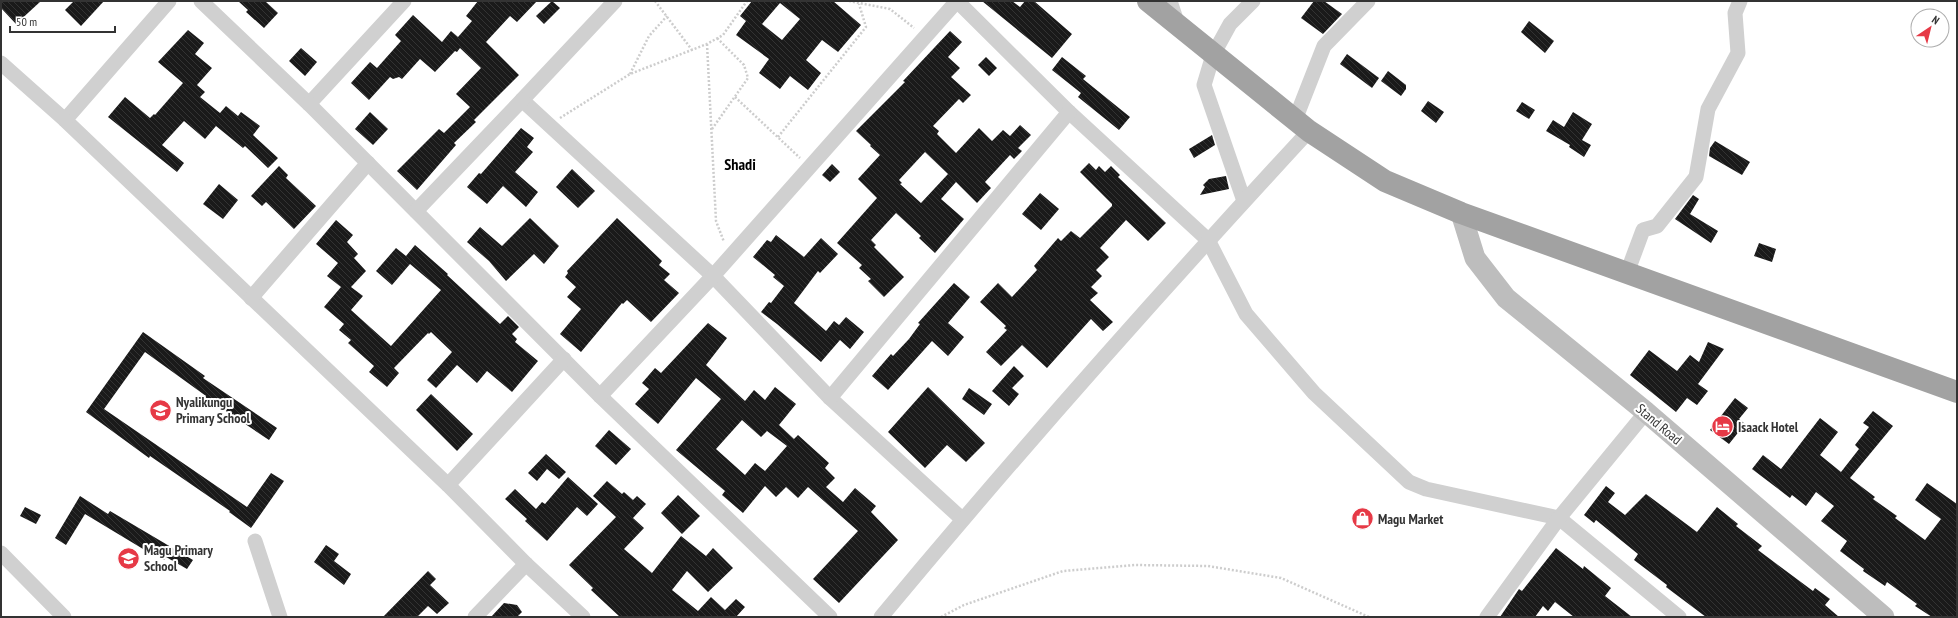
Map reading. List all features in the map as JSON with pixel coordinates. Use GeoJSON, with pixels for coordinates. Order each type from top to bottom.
{"type":"FeatureCollection","features":[{"type":"Feature","properties":{"kind":"highway"},"geometry":{"type":"LineString","coordinates":[[1148,1],[1212,55],[1302,126],[1385,181],[1461,213],[1957,392]]}},
{"type":"Feature","properties":{"kind":"main road","name":"Stand Road"},"geometry":{"type":"LineString","coordinates":[[1461,213],[1475,258],[1506,298],[1646,412],[1884,617]]}},
{"type":"Feature","properties":{"kind":"street"},"geometry":{"type":"LineString","coordinates":[[65,120],[169,1]]}},
{"type":"Feature","properties":{"kind":"street"},"geometry":{"type":"LineString","coordinates":[[201,1],[309,104],[600,396],[830,617]]}},
{"type":"Feature","properties":{"kind":"street"},"geometry":{"type":"LineString","coordinates":[[309,104],[404,1]]}},
{"type":"Feature","properties":{"kind":"street"},"geometry":{"type":"LineString","coordinates":[[416,211],[615,1]]}},
{"type":"Feature","properties":{"kind":"street"},"geometry":{"type":"LineString","coordinates":[[600,396],[713,276],[957,1],[1069,112],[1208,240],[1246,314],[1314,393],[1409,482],[1426,489],[1559,518],[1679,617]]}},
{"type":"Feature","properties":{"kind":"street"},"geometry":{"type":"LineString","coordinates":[[1170,1],[1179,27]]}},
{"type":"Feature","properties":{"kind":"street"},"geometry":{"type":"LineString","coordinates":[[1244,201],[1204,85],[1212,55],[1230,24],[1253,1]]}},
{"type":"Feature","properties":{"kind":"street"},"geometry":{"type":"LineString","coordinates":[[881,617],[962,519],[1244,201],[1302,126],[1324,46],[1368,1]]}},
{"type":"Feature","properties":{"kind":"street"},"geometry":{"type":"LineString","coordinates":[[1627,273],[1643,230],[1657,226],[1696,177],[1708,109],[1738,53],[1735,13],[1740,1]]}},
{"type":"Feature","properties":{"kind":"street"},"geometry":{"type":"LineString","coordinates":[[1,63],[65,120],[448,485],[526,564],[583,617]]}},
{"type":"Feature","properties":{"kind":"street"},"geometry":{"type":"LineString","coordinates":[[522,100],[713,276],[830,398],[962,519]]}},
{"type":"Feature","properties":{"kind":"street"},"geometry":{"type":"LineString","coordinates":[[830,398],[1069,112]]}},
{"type":"Feature","properties":{"kind":"street"},"geometry":{"type":"LineString","coordinates":[[251,298],[368,163]]}},
{"type":"Feature","properties":{"kind":"street"},"geometry":{"type":"LineString","coordinates":[[448,485],[564,359]]}},
{"type":"Feature","properties":{"kind":"street"},"geometry":{"type":"LineString","coordinates":[[1487,617],[1559,518],[1646,412]]}},
{"type":"Feature","properties":{"kind":"street"},"geometry":{"type":"LineString","coordinates":[[255,541],[280,617]]}},
{"type":"Feature","properties":{"kind":"street"},"geometry":{"type":"LineString","coordinates":[[1,553],[64,617]]}},
{"type":"Feature","properties":{"kind":"street"},"geometry":{"type":"LineString","coordinates":[[475,617],[526,564]]}},
{"type":"Feature","properties":{"kind":"path"},"geometry":{"type":"LineString","coordinates":[[655,1],[692,50]]}},
{"type":"Feature","properties":{"kind":"path"},"geometry":{"type":"LineString","coordinates":[[549,124],[630,74],[707,44],[723,35],[747,1]]}},
{"type":"Feature","properties":{"kind":"path"},"geometry":{"type":"LineString","coordinates":[[849,1],[890,9],[925,37]]}},
{"type":"Feature","properties":{"kind":"path"},"geometry":{"type":"LineString","coordinates":[[778,137],[866,26],[859,4]]}},
{"type":"Feature","properties":{"kind":"path"},"geometry":{"type":"LineString","coordinates":[[630,74],[650,36],[667,16]]}},
{"type":"Feature","properties":{"kind":"path"},"geometry":{"type":"LineString","coordinates":[[712,130],[748,78],[744,64],[717,38]]}},
{"type":"Feature","properties":{"kind":"path"},"geometry":{"type":"LineString","coordinates":[[707,44],[716,221],[729,258]]}},
{"type":"Feature","properties":{"kind":"path"},"geometry":{"type":"LineString","coordinates":[[735,97],[810,168]]}},
{"type":"Feature","properties":{"kind":"path"},"geometry":{"type":"LineString","coordinates":[[941,617],[964,605],[1063,571],[1135,565],[1208,566],[1281,578],[1369,617]]}},
{"type":"Feature","properties":{"kind":"building"},"geometry":{"type":"Polygon","coordinates":[[[1,1],[41,1],[16,24],[1,8],[1,1]]]}},
{"type":"Feature","properties":{"kind":"building"},"geometry":{"type":"Polygon","coordinates":[[[74,1],[104,1],[81,26],[65,10],[74,1]]]}},
{"type":"Feature","properties":{"kind":"building"},"geometry":{"type":"Polygon","coordinates":[[[238,1],[265,1],[278,13],[264,28],[246,12],[248,10],[238,1]]]}},
{"type":"Feature","properties":{"kind":"building"},"geometry":{"type":"Polygon","coordinates":[[[478,1],[537,1],[517,22],[510,16],[486,42],[519,75],[474,120],[476,122],[454,143],[456,145],[417,190],[397,171],[439,129],[444,133],[470,107],[456,94],[481,68],[460,48],[457,52],[455,51],[435,72],[420,59],[402,79],[399,77],[393,79],[390,77],[369,100],[351,83],[370,62],[377,68],[401,41],[395,35],[413,15],[442,42],[451,31],[458,37],[472,21],[466,16],[478,1]]]}},
{"type":"Feature","properties":{"kind":"building"},"geometry":{"type":"Polygon","coordinates":[[[552,1],[560,8],[544,24],[536,16],[552,1]]]}},
{"type":"Feature","properties":{"kind":"building"},"geometry":{"type":"Polygon","coordinates":[[[752,1],[833,1],[861,25],[838,52],[822,40],[806,60],[821,73],[808,90],[790,76],[780,89],[759,73],[769,59],[736,35],[746,21],[740,16],[752,1]],[[780,3],[762,24],[782,40],[800,19],[780,3]]]}},
{"type":"Feature","properties":{"kind":"building"},"geometry":{"type":"Polygon","coordinates":[[[982,1],[1012,1],[1020,7],[1025,1],[1034,1],[1072,34],[1052,58],[982,1]]]}},
{"type":"Feature","properties":{"kind":"building"},"geometry":{"type":"Polygon","coordinates":[[[1314,1],[1324,1],[1342,14],[1323,34],[1301,18],[1314,1]]]}},
{"type":"Feature","properties":{"kind":"building"},"geometry":{"type":"Polygon","coordinates":[[[1529,21],[1554,41],[1545,53],[1521,32],[1529,21]]]}},
{"type":"Feature","properties":{"kind":"building"},"geometry":{"type":"Polygon","coordinates":[[[188,30],[204,43],[195,54],[212,68],[197,85],[205,92],[200,97],[220,113],[226,106],[238,116],[241,112],[260,126],[253,135],[278,158],[268,168],[245,146],[243,148],[216,126],[205,139],[184,121],[162,145],[184,163],[177,172],[108,117],[125,97],[150,118],[154,114],[155,115],[183,83],[158,62],[188,30]]]}},
{"type":"Feature","properties":{"kind":"building"},"geometry":{"type":"Polygon","coordinates":[[[950,31],[962,42],[948,57],[960,68],[951,77],[971,95],[963,103],[959,99],[933,126],[939,131],[937,134],[956,153],[979,128],[992,141],[1003,130],[1010,136],[1020,125],[1031,135],[1018,148],[1022,151],[1014,159],[1010,155],[985,182],[991,188],[977,203],[956,182],[941,199],[964,219],[935,253],[919,238],[921,236],[896,213],[871,240],[876,245],[874,247],[904,277],[884,297],[868,281],[871,279],[859,268],[862,265],[837,243],[877,198],[858,179],[880,155],[856,131],[905,82],[903,81],[950,31]],[[925,152],[899,180],[902,183],[900,184],[921,203],[948,174],[925,152]]]}},
{"type":"Feature","properties":{"kind":"building"},"geometry":{"type":"Polygon","coordinates":[[[301,48],[317,62],[305,76],[289,61],[301,48]]]}},
{"type":"Feature","properties":{"kind":"building"},"geometry":{"type":"Polygon","coordinates":[[[1347,54],[1379,78],[1372,88],[1340,64],[1347,54]]]}},
{"type":"Feature","properties":{"kind":"building"},"geometry":{"type":"Polygon","coordinates":[[[986,57],[997,68],[989,76],[978,65],[986,57]]]}},
{"type":"Feature","properties":{"kind":"building"},"geometry":{"type":"Polygon","coordinates":[[[1062,57],[1086,76],[1083,79],[1130,117],[1119,130],[1078,97],[1081,93],[1052,70],[1062,57]]]}},
{"type":"Feature","properties":{"kind":"building"},"geometry":{"type":"Polygon","coordinates":[[[1388,71],[1406,85],[1406,89],[1401,96],[1381,81],[1388,71]]]}},
{"type":"Feature","properties":{"kind":"building"},"geometry":{"type":"Polygon","coordinates":[[[1428,101],[1444,112],[1436,123],[1421,111],[1428,101]]]}},
{"type":"Feature","properties":{"kind":"building"},"geometry":{"type":"Polygon","coordinates":[[[1522,102],[1535,110],[1529,119],[1516,111],[1522,102]]]}},
{"type":"Feature","properties":{"kind":"building"},"geometry":{"type":"Polygon","coordinates":[[[370,112],[388,129],[373,145],[355,129],[370,112]]]}},
{"type":"Feature","properties":{"kind":"building"},"geometry":{"type":"Polygon","coordinates":[[[1573,112],[1592,124],[1582,140],[1591,145],[1584,157],[1569,147],[1570,145],[1546,131],[1553,120],[1564,127],[1573,112]]]}},
{"type":"Feature","properties":{"kind":"building"},"geometry":{"type":"Polygon","coordinates":[[[521,128],[534,138],[527,147],[533,152],[515,172],[538,192],[526,207],[503,186],[487,204],[467,187],[479,173],[481,174],[521,128]]]}},
{"type":"Feature","properties":{"kind":"building"},"geometry":{"type":"Polygon","coordinates":[[[1212,135],[1215,145],[1194,158],[1189,149],[1212,135]]]}},
{"type":"Feature","properties":{"kind":"building"},"geometry":{"type":"Polygon","coordinates":[[[1715,141],[1750,162],[1742,175],[1709,156],[1710,148],[1715,141]]]}},
{"type":"Feature","properties":{"kind":"building"},"geometry":{"type":"Polygon","coordinates":[[[1089,163],[1096,170],[1099,166],[1105,172],[1111,166],[1120,175],[1118,177],[1166,223],[1148,241],[1126,220],[1100,248],[1109,257],[1096,270],[1102,276],[1091,287],[1098,293],[1090,300],[1113,322],[1103,331],[1091,319],[1047,368],[1022,345],[1001,366],[986,352],[1007,330],[1004,328],[1006,326],[980,302],[998,283],[1012,297],[1037,270],[1034,266],[1058,238],[1061,241],[1071,231],[1080,238],[1112,206],[1112,204],[1080,172],[1089,163]]]}},
{"type":"Feature","properties":{"kind":"building"},"geometry":{"type":"Polygon","coordinates":[[[832,164],[840,172],[830,182],[822,175],[832,164]]]}},
{"type":"Feature","properties":{"kind":"building"},"geometry":{"type":"Polygon","coordinates":[[[279,166],[288,175],[286,178],[316,206],[294,229],[266,202],[262,206],[251,196],[279,166]]]}},
{"type":"Feature","properties":{"kind":"building"},"geometry":{"type":"Polygon","coordinates":[[[572,169],[595,191],[578,208],[556,187],[572,169]]]}},
{"type":"Feature","properties":{"kind":"building"},"geometry":{"type":"Polygon","coordinates":[[[1226,176],[1229,189],[1200,195],[1205,187],[1203,185],[1209,179],[1226,176]]]}},
{"type":"Feature","properties":{"kind":"building"},"geometry":{"type":"Polygon","coordinates":[[[219,184],[238,200],[223,219],[203,204],[219,184]]]}},
{"type":"Feature","properties":{"kind":"building"},"geometry":{"type":"Polygon","coordinates":[[[1040,193],[1059,209],[1041,230],[1022,214],[1040,193]]]}},
{"type":"Feature","properties":{"kind":"building"},"geometry":{"type":"Polygon","coordinates":[[[1693,195],[1699,199],[1690,214],[1718,231],[1711,243],[1675,219],[1693,195]]]}},
{"type":"Feature","properties":{"kind":"building"},"geometry":{"type":"Polygon","coordinates":[[[530,218],[559,246],[544,264],[534,254],[506,281],[489,261],[467,242],[480,227],[502,246],[530,218]]]}},
{"type":"Feature","properties":{"kind":"building"},"geometry":{"type":"Polygon","coordinates":[[[617,218],[662,261],[659,265],[670,274],[664,280],[679,293],[651,322],[627,300],[623,304],[622,303],[581,352],[560,334],[581,309],[567,297],[576,287],[565,277],[568,273],[567,271],[617,218]]]}},
{"type":"Feature","properties":{"kind":"building"},"geometry":{"type":"Polygon","coordinates":[[[336,220],[353,235],[347,242],[358,254],[354,258],[366,271],[351,287],[363,296],[351,310],[391,346],[441,290],[410,264],[392,285],[376,271],[396,248],[406,256],[415,245],[448,274],[447,275],[500,324],[508,316],[519,327],[512,334],[517,339],[515,342],[538,361],[512,392],[487,371],[477,383],[457,365],[436,388],[427,380],[452,352],[431,332],[429,334],[428,333],[394,368],[399,373],[387,387],[369,372],[374,366],[348,343],[351,340],[339,330],[344,324],[324,307],[341,287],[327,276],[338,263],[316,244],[336,220]]]}},
{"type":"Feature","properties":{"kind":"building"},"geometry":{"type":"Polygon","coordinates":[[[776,235],[804,257],[821,238],[838,254],[820,273],[818,271],[794,303],[826,331],[834,321],[839,325],[846,317],[864,332],[850,349],[840,340],[821,362],[761,312],[769,302],[771,303],[784,286],[773,277],[775,275],[753,257],[767,240],[771,242],[776,235]]]}},
{"type":"Feature","properties":{"kind":"building"},"geometry":{"type":"Polygon","coordinates":[[[1759,243],[1776,249],[1772,262],[1754,256],[1759,243]]]}},
{"type":"Feature","properties":{"kind":"building"},"geometry":{"type":"Polygon","coordinates":[[[954,283],[970,297],[948,323],[964,337],[948,356],[932,341],[888,390],[872,376],[891,354],[893,356],[909,339],[920,324],[918,323],[954,283]]]}},
{"type":"Feature","properties":{"kind":"building"},"geometry":{"type":"Polygon","coordinates":[[[708,323],[727,338],[706,365],[745,401],[754,390],[765,400],[775,387],[796,404],[779,425],[794,439],[798,435],[829,463],[825,468],[835,478],[826,487],[843,502],[855,488],[876,506],[871,512],[898,540],[839,603],[813,579],[858,531],[808,487],[798,498],[786,487],[776,497],[765,486],[743,513],[722,495],[725,491],[676,450],[721,399],[696,378],[658,424],[635,404],[649,389],[642,383],[655,368],[661,373],[708,323]],[[742,420],[716,449],[745,475],[755,463],[765,471],[787,446],[767,431],[761,437],[742,420]]]}},
{"type":"Feature","properties":{"kind":"building"},"geometry":{"type":"Polygon","coordinates":[[[143,332],[205,376],[203,378],[277,428],[269,440],[205,397],[206,396],[145,352],[104,409],[247,507],[271,473],[284,481],[251,528],[229,512],[230,511],[150,456],[149,458],[86,412],[143,332]]]}},
{"type":"Feature","properties":{"kind":"building"},"geometry":{"type":"Polygon","coordinates":[[[1708,342],[1724,349],[1698,384],[1708,391],[1697,405],[1687,398],[1676,412],[1630,375],[1649,350],[1677,371],[1690,355],[1699,362],[1708,342]]]}},
{"type":"Feature","properties":{"kind":"building"},"geometry":{"type":"Polygon","coordinates":[[[1014,366],[1024,376],[1012,388],[1019,394],[1009,406],[992,391],[1014,366]]]}},
{"type":"Feature","properties":{"kind":"building"},"geometry":{"type":"Polygon","coordinates":[[[928,387],[985,443],[966,462],[947,445],[925,468],[888,432],[928,387]]]}},
{"type":"Feature","properties":{"kind":"building"},"geometry":{"type":"Polygon","coordinates":[[[969,388],[992,404],[984,415],[962,399],[969,388]]]}},
{"type":"Feature","properties":{"kind":"building"},"geometry":{"type":"Polygon","coordinates":[[[431,394],[473,434],[457,451],[416,410],[431,394]]]}},
{"type":"Feature","properties":{"kind":"building"},"geometry":{"type":"Polygon","coordinates":[[[1735,398],[1748,408],[1739,419],[1745,424],[1729,444],[1710,430],[1735,398]]]}},
{"type":"Feature","properties":{"kind":"building"},"geometry":{"type":"Polygon","coordinates":[[[1873,411],[1893,426],[1850,478],[1875,497],[1873,499],[1897,516],[1895,518],[1925,540],[1941,519],[1915,500],[1927,483],[1957,504],[1957,617],[1932,617],[1915,606],[1917,604],[1887,582],[1885,586],[1863,571],[1864,569],[1840,551],[1847,541],[1821,521],[1834,506],[1816,492],[1806,506],[1792,495],[1790,498],[1752,469],[1763,455],[1781,469],[1820,418],[1838,432],[1820,455],[1841,472],[1859,449],[1855,445],[1869,427],[1863,423],[1873,411]]]}},
{"type":"Feature","properties":{"kind":"building"},"geometry":{"type":"Polygon","coordinates":[[[609,430],[631,449],[616,465],[595,446],[609,430]]]}},
{"type":"Feature","properties":{"kind":"building"},"geometry":{"type":"Polygon","coordinates":[[[546,454],[566,472],[559,479],[547,469],[537,481],[528,473],[546,454]]]}},
{"type":"Feature","properties":{"kind":"building"},"geometry":{"type":"Polygon","coordinates":[[[568,477],[598,504],[587,516],[577,507],[547,541],[525,521],[527,519],[505,499],[515,489],[536,509],[542,502],[545,504],[568,477]]]}},
{"type":"Feature","properties":{"kind":"building"},"geometry":{"type":"Polygon","coordinates":[[[607,481],[622,494],[624,492],[633,500],[637,496],[646,504],[633,518],[644,528],[624,549],[652,573],[681,536],[706,556],[713,548],[733,568],[708,592],[687,571],[672,590],[698,611],[711,597],[725,610],[736,599],[745,607],[736,617],[620,617],[591,590],[593,588],[569,565],[616,517],[593,496],[607,481]]]}},
{"type":"Feature","properties":{"kind":"building"},"geometry":{"type":"Polygon","coordinates":[[[1606,486],[1615,493],[1608,502],[1625,515],[1646,494],[1697,532],[1717,507],[1738,524],[1736,526],[1762,546],[1758,550],[1813,591],[1815,588],[1830,599],[1825,605],[1839,617],[1706,617],[1666,587],[1667,585],[1634,560],[1638,554],[1596,520],[1594,523],[1584,515],[1606,486]]]}},
{"type":"Feature","properties":{"kind":"building"},"geometry":{"type":"Polygon","coordinates":[[[678,495],[700,516],[682,534],[661,513],[678,495]]]}},
{"type":"Feature","properties":{"kind":"building"},"geometry":{"type":"Polygon","coordinates":[[[80,496],[108,514],[110,511],[193,560],[187,569],[166,557],[164,560],[85,514],[66,545],[55,538],[80,496]]]}},
{"type":"Feature","properties":{"kind":"building"},"geometry":{"type":"Polygon","coordinates":[[[25,507],[41,515],[36,524],[20,516],[25,507]]]}},
{"type":"Feature","properties":{"kind":"building"},"geometry":{"type":"Polygon","coordinates":[[[326,545],[339,554],[334,561],[351,574],[344,585],[314,562],[326,545]]]}},
{"type":"Feature","properties":{"kind":"building"},"geometry":{"type":"Polygon","coordinates":[[[1556,548],[1583,569],[1584,566],[1611,588],[1605,596],[1632,617],[1574,617],[1555,602],[1548,611],[1543,606],[1535,617],[1500,617],[1519,589],[1522,591],[1556,548]]]}},
{"type":"Feature","properties":{"kind":"building"},"geometry":{"type":"Polygon","coordinates":[[[428,571],[436,579],[430,585],[449,603],[437,614],[428,606],[417,617],[383,617],[428,571]]]}},
{"type":"Feature","properties":{"kind":"building"},"geometry":{"type":"Polygon","coordinates":[[[504,603],[517,605],[522,612],[517,617],[491,617],[504,603]]]}},
{"type":"Feature","properties":{"kind":"place","name":"Nyalikungu Primary School"},"geometry":{"type":"Point","coordinates":[160,410]}},
{"type":"Feature","properties":{"kind":"place","name":"Isaack Hotel"},"geometry":{"type":"Point","coordinates":[1723,427]}},
{"type":"Feature","properties":{"kind":"place","name":"Magu Market"},"geometry":{"type":"Point","coordinates":[1362,519]}},
{"type":"Feature","properties":{"kind":"place","name":"Magu Primary School"},"geometry":{"type":"Point","coordinates":[128,558]}},
{"type":"Feature","properties":{"kind":"district","name":"Shadi"},"geometry":{"type":"Point","coordinates":[740,164]}}]}
